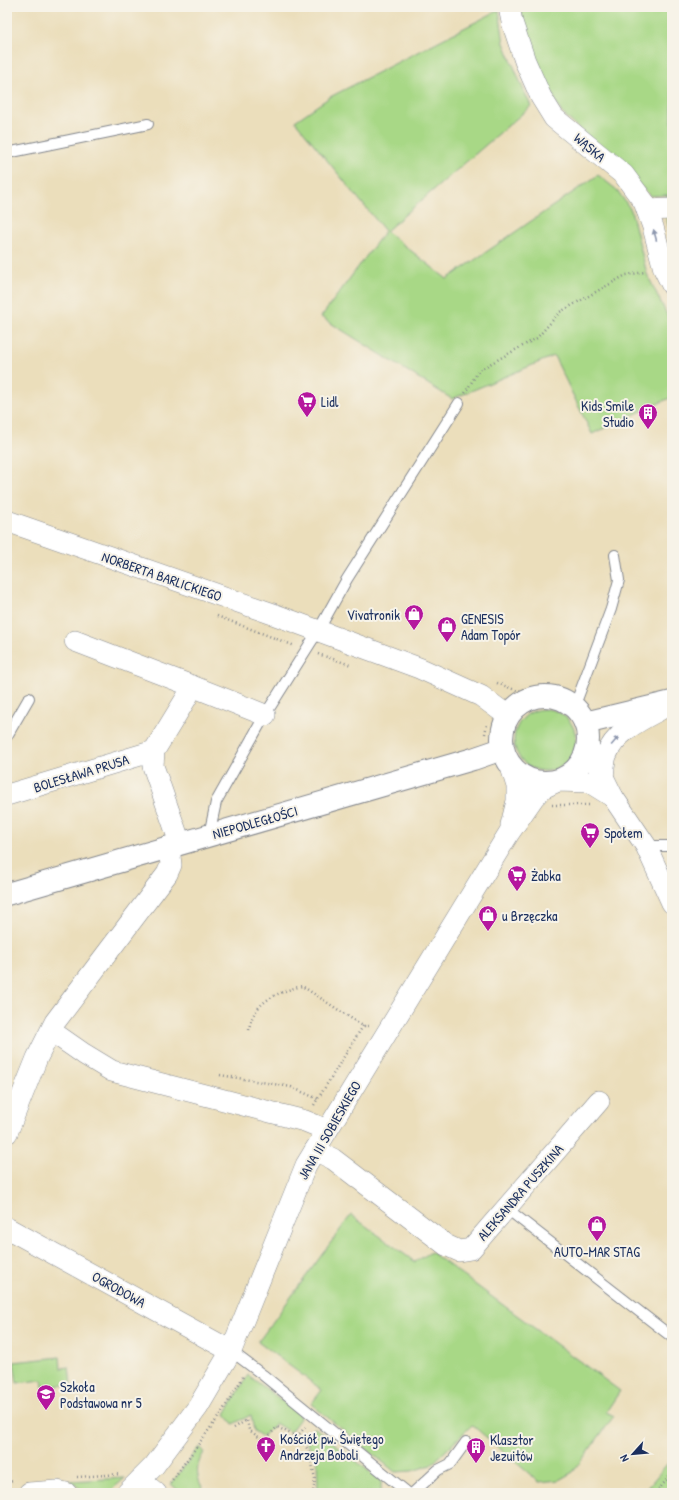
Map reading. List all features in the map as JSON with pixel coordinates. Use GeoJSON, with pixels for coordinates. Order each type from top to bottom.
{"type":"FeatureCollection","features":[{"type":"Feature","properties":{"kind":"street","name":"WĄSKA"},"geometry":{"type":"LineString","coordinates":[[508,7],[525,62],[554,118],[624,175],[644,202],[668,277]]}},
{"type":"Feature","properties":{"kind":"street"},"geometry":{"type":"LineString","coordinates":[[647,210],[672,210]]}},
{"type":"Feature","properties":{"kind":"street","name":"NORBERTA BARLICKIEGO"},"geometry":{"type":"LineString","coordinates":[[7,521],[419,668],[481,696],[508,716]]}},
{"type":"Feature","properties":{"kind":"street"},"geometry":{"type":"LineString","coordinates":[[75,641],[265,715]]}},
{"type":"Feature","properties":{"kind":"street"},"geometry":{"type":"LineString","coordinates":[[7,1133],[37,1058],[55,1022],[168,874],[175,845],[153,766],[154,751],[187,697],[192,686]]}},
{"type":"Feature","properties":{"kind":"street"},"geometry":{"type":"LineString","coordinates":[[558,781],[572,772],[583,762],[588,746],[588,735],[585,723],[575,702],[550,696],[535,697],[521,703],[508,716],[503,728],[507,758],[519,774],[528,780],[540,783],[558,781],[588,782],[613,797]]}},
{"type":"Feature","properties":{"kind":"street"},"geometry":{"type":"LineString","coordinates":[[585,723],[672,703]]}},
{"type":"Feature","properties":{"kind":"street"},"geometry":{"type":"LineString","coordinates":[[603,777],[606,756],[613,742],[630,727],[672,703]]}},
{"type":"Feature","properties":{"kind":"street"},"geometry":{"type":"LineString","coordinates":[[588,746],[613,797],[646,846],[672,903]]}},
{"type":"Feature","properties":{"kind":"street","name":"BOLESŁAWA PRUSA"},"geometry":{"type":"LineString","coordinates":[[7,795],[154,751]]}},
{"type":"Feature","properties":{"kind":"street","name":"NIEPODLEGŁOŚCI"},"geometry":{"type":"LineString","coordinates":[[7,894],[473,759],[507,758]]}},
{"type":"Feature","properties":{"kind":"street","name":"JANA III SOBIESKIEGO"},"geometry":{"type":"LineString","coordinates":[[507,758],[517,786],[516,802],[509,833]]}},
{"type":"Feature","properties":{"kind":"street","name":"JANA III SOBIESKIEGO"},"geometry":{"type":"LineString","coordinates":[[134,1487],[154,1466],[198,1407],[231,1351],[306,1165],[327,1130],[509,833],[534,796],[543,788],[558,781]]}},
{"type":"Feature","properties":{"kind":"street"},"geometry":{"type":"LineString","coordinates":[[51,1031],[112,1071],[305,1121],[327,1130]]}},
{"type":"Feature","properties":{"kind":"street","name":"ALEKSANDRA PUSZKINA"},"geometry":{"type":"LineString","coordinates":[[315,1150],[333,1159],[446,1245],[459,1251],[471,1249],[599,1101]]}},
{"type":"Feature","properties":{"kind":"street","name":"OGRODOWA"},"geometry":{"type":"LineString","coordinates":[[7,1228],[231,1351]]}},
{"type":"Feature","properties":{"kind":"street"},"geometry":{"type":"LineString","coordinates":[[134,1487],[156,1493]]}},
{"type":"Feature","properties":{"kind":"street"},"geometry":{"type":"LineString","coordinates":[[29,1493],[57,1491],[66,1493]]}},
{"type":"Feature","properties":{"kind":"lane"},"geometry":{"type":"LineString","coordinates":[[7,154],[148,124]]}},
{"type":"Feature","properties":{"kind":"lane"},"geometry":{"type":"LineString","coordinates":[[209,835],[216,802],[265,715],[318,631],[347,579],[459,403]]}},
{"type":"Feature","properties":{"kind":"lane"},"geometry":{"type":"LineString","coordinates":[[575,702],[611,609],[619,580],[615,556]]}},
{"type":"Feature","properties":{"kind":"lane"},"geometry":{"type":"LineString","coordinates":[[7,736],[30,698]]}},
{"type":"Feature","properties":{"kind":"lane"},"geometry":{"type":"LineString","coordinates":[[646,846],[672,846]]}},
{"type":"Feature","properties":{"kind":"lane"},"geometry":{"type":"LineString","coordinates":[[506,1208],[672,1337]]}},
{"type":"Feature","properties":{"kind":"lane"},"geometry":{"type":"LineString","coordinates":[[231,1351],[263,1375],[408,1493]]}},
{"type":"Feature","properties":{"kind":"lane"},"geometry":{"type":"LineString","coordinates":[[413,1493],[438,1470],[450,1464],[466,1442]]}},
{"type":"Feature","properties":{"kind":"path"},"geometry":{"type":"LineString","coordinates":[[459,403],[479,370],[537,338],[560,312],[626,274],[668,277]]}},
{"type":"Feature","properties":{"kind":"path"},"geometry":{"type":"LineString","coordinates":[[496,683],[518,691],[535,687],[552,687],[570,691],[575,702]]}},
{"type":"Feature","properties":{"kind":"path"},"geometry":{"type":"LineString","coordinates":[[551,805],[598,805],[613,797]]}},
{"type":"Feature","properties":{"kind":"path"},"geometry":{"type":"LineString","coordinates":[[249,1030],[250,1022],[258,1008],[269,998],[290,989],[302,986],[363,1026],[376,1027]]}},
{"type":"Feature","properties":{"kind":"path"},"geometry":{"type":"LineString","coordinates":[[220,1075],[291,1087],[318,1099]]}},
{"type":"Feature","properties":{"kind":"path"},"geometry":{"type":"LineString","coordinates":[[234,1428],[247,1420],[249,1430],[264,1441],[277,1427],[302,1439],[310,1454],[315,1479],[313,1493]]}},
{"type":"Feature","properties":{"kind":"path"},"geometry":{"type":"LineString","coordinates":[[658,1492],[672,1473]]}},
{"type":"Feature","properties":{"kind":"green space"},"geometry":{"type":"Polygon","coordinates":[[[520,7],[672,7],[672,244],[664,205],[668,195],[651,196],[561,112],[530,48],[520,7]]]}},
{"type":"Feature","properties":{"kind":"green space"},"geometry":{"type":"Polygon","coordinates":[[[499,10],[504,43],[531,106],[386,231],[447,279],[598,175],[617,190],[631,210],[647,274],[672,325],[672,397],[592,434],[554,356],[452,399],[321,317],[385,231],[295,121],[330,97],[499,10]]]}},
{"type":"Feature","properties":{"kind":"green space"},"geometry":{"type":"Polygon","coordinates":[[[539,709],[551,709],[567,718],[574,728],[576,740],[574,752],[567,762],[551,771],[539,771],[528,766],[519,757],[514,746],[514,734],[519,723],[528,714],[539,709]]]}},
{"type":"Feature","properties":{"kind":"green space"},"geometry":{"type":"Polygon","coordinates":[[[351,1215],[415,1262],[431,1252],[620,1391],[606,1412],[614,1416],[573,1472],[559,1480],[539,1482],[472,1425],[431,1465],[412,1471],[395,1472],[311,1404],[322,1390],[258,1342],[351,1215]]]}},
{"type":"Feature","properties":{"kind":"green space"},"geometry":{"type":"Polygon","coordinates":[[[60,1357],[61,1368],[69,1367],[71,1384],[43,1387],[42,1380],[17,1383],[14,1362],[60,1357]]]}},
{"type":"Feature","properties":{"kind":"green space"},"geometry":{"type":"Polygon","coordinates":[[[248,1375],[297,1412],[301,1417],[290,1432],[275,1423],[263,1437],[254,1431],[251,1415],[233,1424],[225,1414],[248,1375]]]}},
{"type":"Feature","properties":{"kind":"green space"},"geometry":{"type":"Polygon","coordinates":[[[314,1427],[381,1481],[381,1493],[318,1493],[317,1457],[305,1439],[314,1427]]]}},
{"type":"Feature","properties":{"kind":"green space"},"geometry":{"type":"Polygon","coordinates":[[[199,1447],[204,1453],[199,1463],[198,1474],[200,1484],[207,1493],[181,1493],[171,1484],[199,1447]]]}},
{"type":"Feature","properties":{"kind":"green space"},"geometry":{"type":"Polygon","coordinates":[[[672,1458],[672,1493],[643,1493],[672,1458]]]}},
{"type":"Feature","properties":{"kind":"green space"},"geometry":{"type":"Polygon","coordinates":[[[125,1478],[108,1493],[86,1493],[70,1481],[125,1478]]]}},
{"type":"Feature","properties":{"kind":"place","name":"Lidl"},"geometry":{"type":"Point","coordinates":[307,418]}},
{"type":"Feature","properties":{"kind":"place","name":"Kids Smile Studio"},"geometry":{"type":"Point","coordinates":[648,430]}},
{"type":"Feature","properties":{"kind":"place","name":"Vivatronik"},"geometry":{"type":"Point","coordinates":[414,631]}},
{"type":"Feature","properties":{"kind":"place","name":"GENESIS Adam Topór"},"geometry":{"type":"Point","coordinates":[447,643]}},
{"type":"Feature","properties":{"kind":"place","name":"Społem"},"geometry":{"type":"Point","coordinates":[590,849]}},
{"type":"Feature","properties":{"kind":"place","name":"Żabka"},"geometry":{"type":"Point","coordinates":[517,892]}},
{"type":"Feature","properties":{"kind":"place","name":"u Brzęczka"},"geometry":{"type":"Point","coordinates":[488,932]}},
{"type":"Feature","properties":{"kind":"place","name":"AUTO-MAR STAG"},"geometry":{"type":"Point","coordinates":[597,1242]}},
{"type":"Feature","properties":{"kind":"place","name":"Szkoła Podstawowa nr 5"},"geometry":{"type":"Point","coordinates":[46,1411]}},
{"type":"Feature","properties":{"kind":"place","name":"Kościół pw. Świętego Andrzeja Boboli"},"geometry":{"type":"Point","coordinates":[266,1463]}},
{"type":"Feature","properties":{"kind":"place","name":"Klasztor Jezuitów"},"geometry":{"type":"Point","coordinates":[476,1464]}}]}
